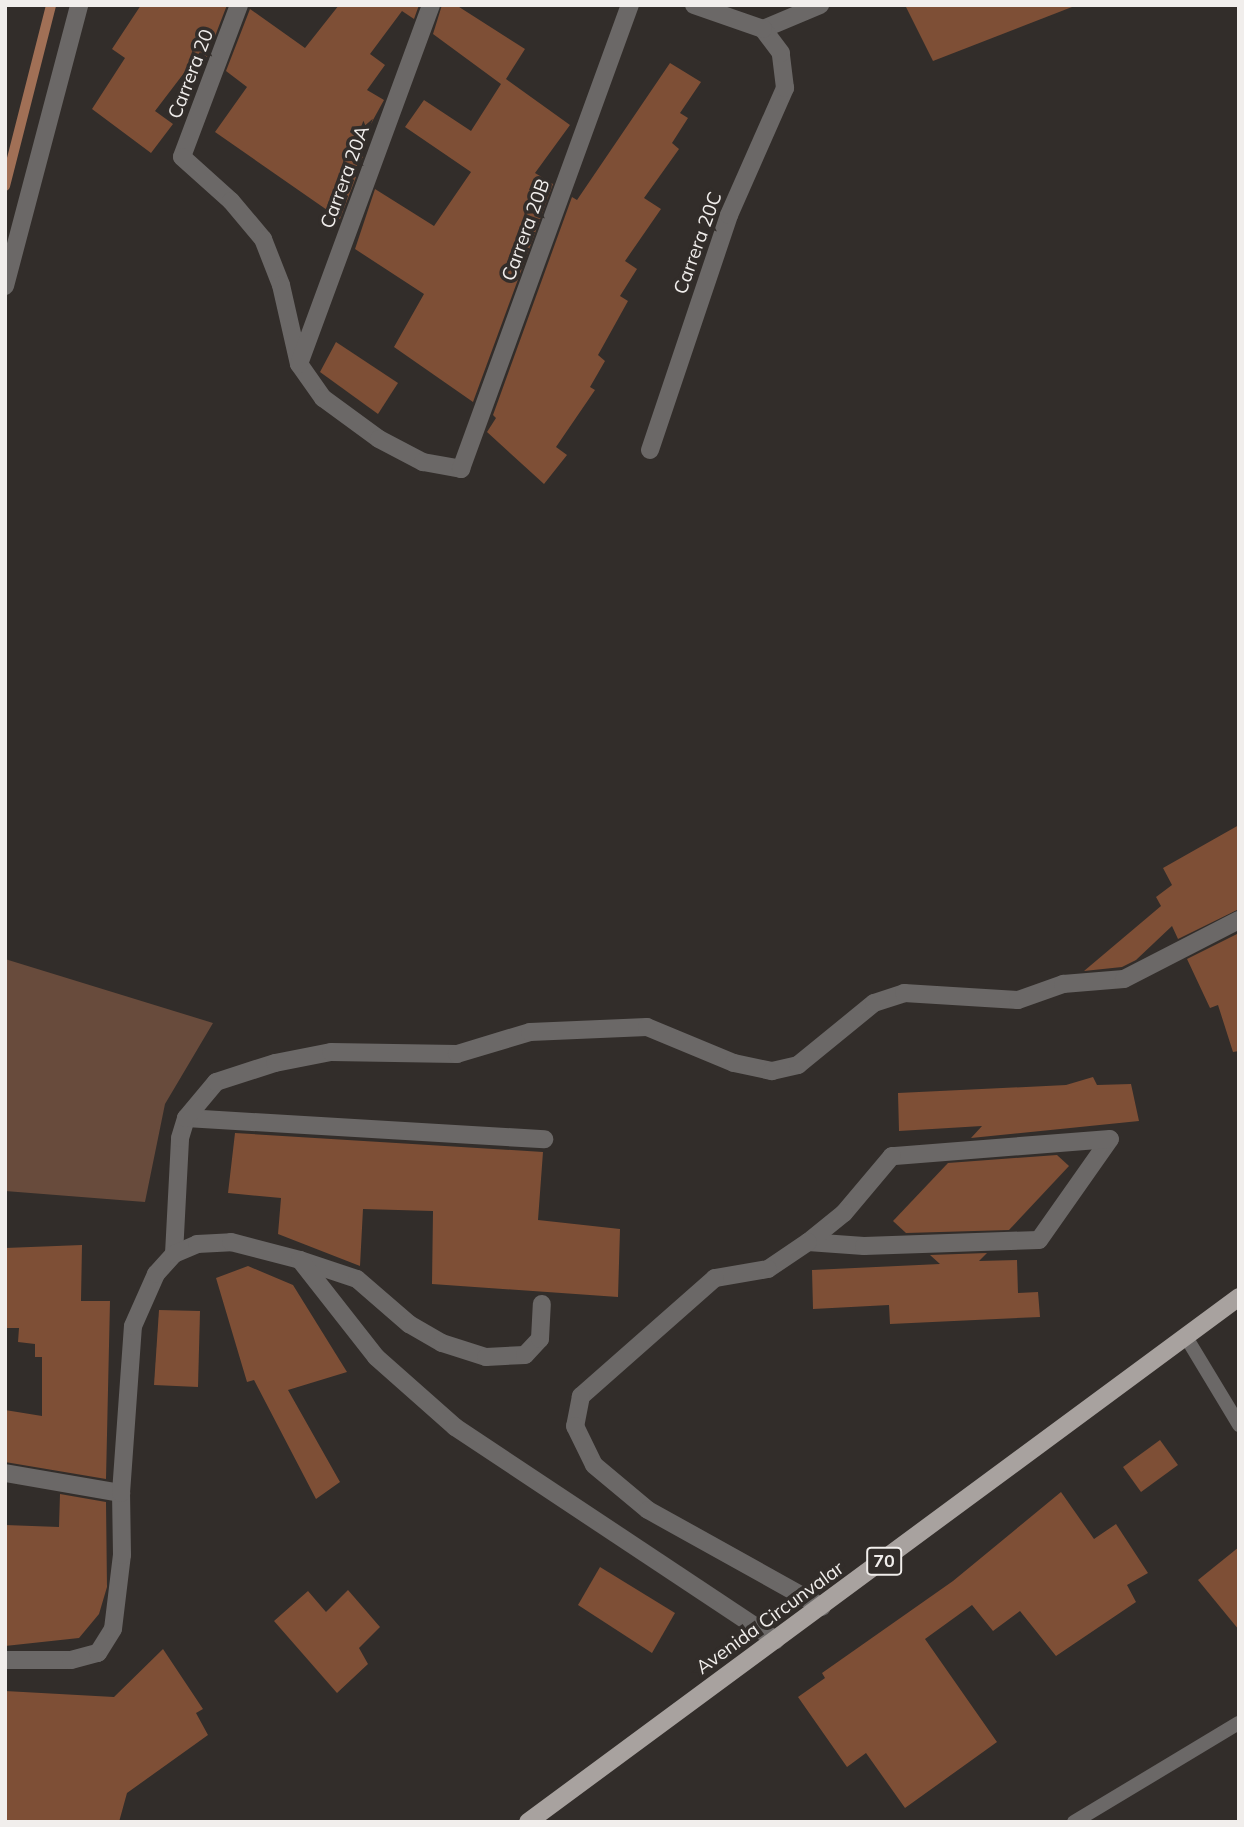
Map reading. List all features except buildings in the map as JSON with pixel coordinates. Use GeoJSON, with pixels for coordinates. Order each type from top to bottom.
{"type":"FeatureCollection","features":[{"type":"Feature","properties":{"kind":"main road","name":"Avenida Circunvalar"},"geometry":{"type":"LineString","coordinates":[[528,1822],[1239,1297]]}},
{"type":"Feature","properties":{"kind":"street"},"geometry":{"type":"LineString","coordinates":[[5,286],[79,5]]}},
{"type":"Feature","properties":{"kind":"street","name":"Carrera 20"},"geometry":{"type":"LineString","coordinates":[[239,5],[183,157],[231,201],[263,239],[281,285],[299,364]]}},
{"type":"Feature","properties":{"kind":"street","name":"Carrera 20A"},"geometry":{"type":"LineString","coordinates":[[299,364],[431,5]]}},
{"type":"Feature","properties":{"kind":"street","name":"Carrera 20B"},"geometry":{"type":"LineString","coordinates":[[299,364],[323,398],[379,439],[423,462],[461,469],[630,5]]}},
{"type":"Feature","properties":{"kind":"street"},"geometry":{"type":"LineString","coordinates":[[694,5],[763,29],[820,5]]}},
{"type":"Feature","properties":{"kind":"street","name":"Carrera 20C"},"geometry":{"type":"LineString","coordinates":[[650,450],[729,215],[785,89],[781,53],[763,29]]}},
{"type":"Feature","properties":{"kind":"street"},"geometry":{"type":"LineString","coordinates":[[174,1254],[180,1138],[186,1118],[216,1082],[275,1063],[331,1052],[457,1054],[530,1032],[648,1027],[734,1063],[772,1071],[798,1065],[874,1003],[905,993],[1018,1000],[1063,985],[1124,979],[1239,920]]}},
{"type":"Feature","properties":{"kind":"street"},"geometry":{"type":"LineString","coordinates":[[186,1118],[544,1139]]}},
{"type":"Feature","properties":{"kind":"street"},"geometry":{"type":"LineString","coordinates":[[808,1242],[864,1246],[1039,1240],[1110,1139],[892,1156],[844,1213],[808,1242],[768,1269],[715,1278],[581,1396],[575,1426],[594,1465],[649,1510],[822,1607]]}},
{"type":"Feature","properties":{"kind":"street"},"geometry":{"type":"LineString","coordinates":[[5,1660],[71,1661],[98,1653],[113,1629],[122,1555],[121,1493],[133,1326],[156,1274],[174,1254],[197,1244],[231,1242],[300,1260],[357,1279],[409,1324],[442,1343],[486,1357],[525,1355],[540,1339],[542,1304]]}},
{"type":"Feature","properties":{"kind":"street"},"geometry":{"type":"LineString","coordinates":[[300,1260],[376,1357],[454,1427],[776,1640]]}},
{"type":"Feature","properties":{"kind":"street"},"geometry":{"type":"LineString","coordinates":[[5,1473],[121,1493]]}},
{"type":"Feature","properties":{"kind":"lane"},"geometry":{"type":"LineString","coordinates":[[1186,1337],[1239,1425]]}},
{"type":"Feature","properties":{"kind":"lane"},"geometry":{"type":"LineString","coordinates":[[1074,1822],[1239,1723]]}},
{"type":"Feature","properties":{"kind":"shaded area"},"geometry":{"type":"Polygon","coordinates":[[[5,959],[213,1023],[165,1104],[145,1202],[5,1191],[5,959]]]}},
{"type":"Feature","properties":{"kind":"waterway"},"geometry":{"type":"LineString","coordinates":[[5,186],[51,5]]}}]}
